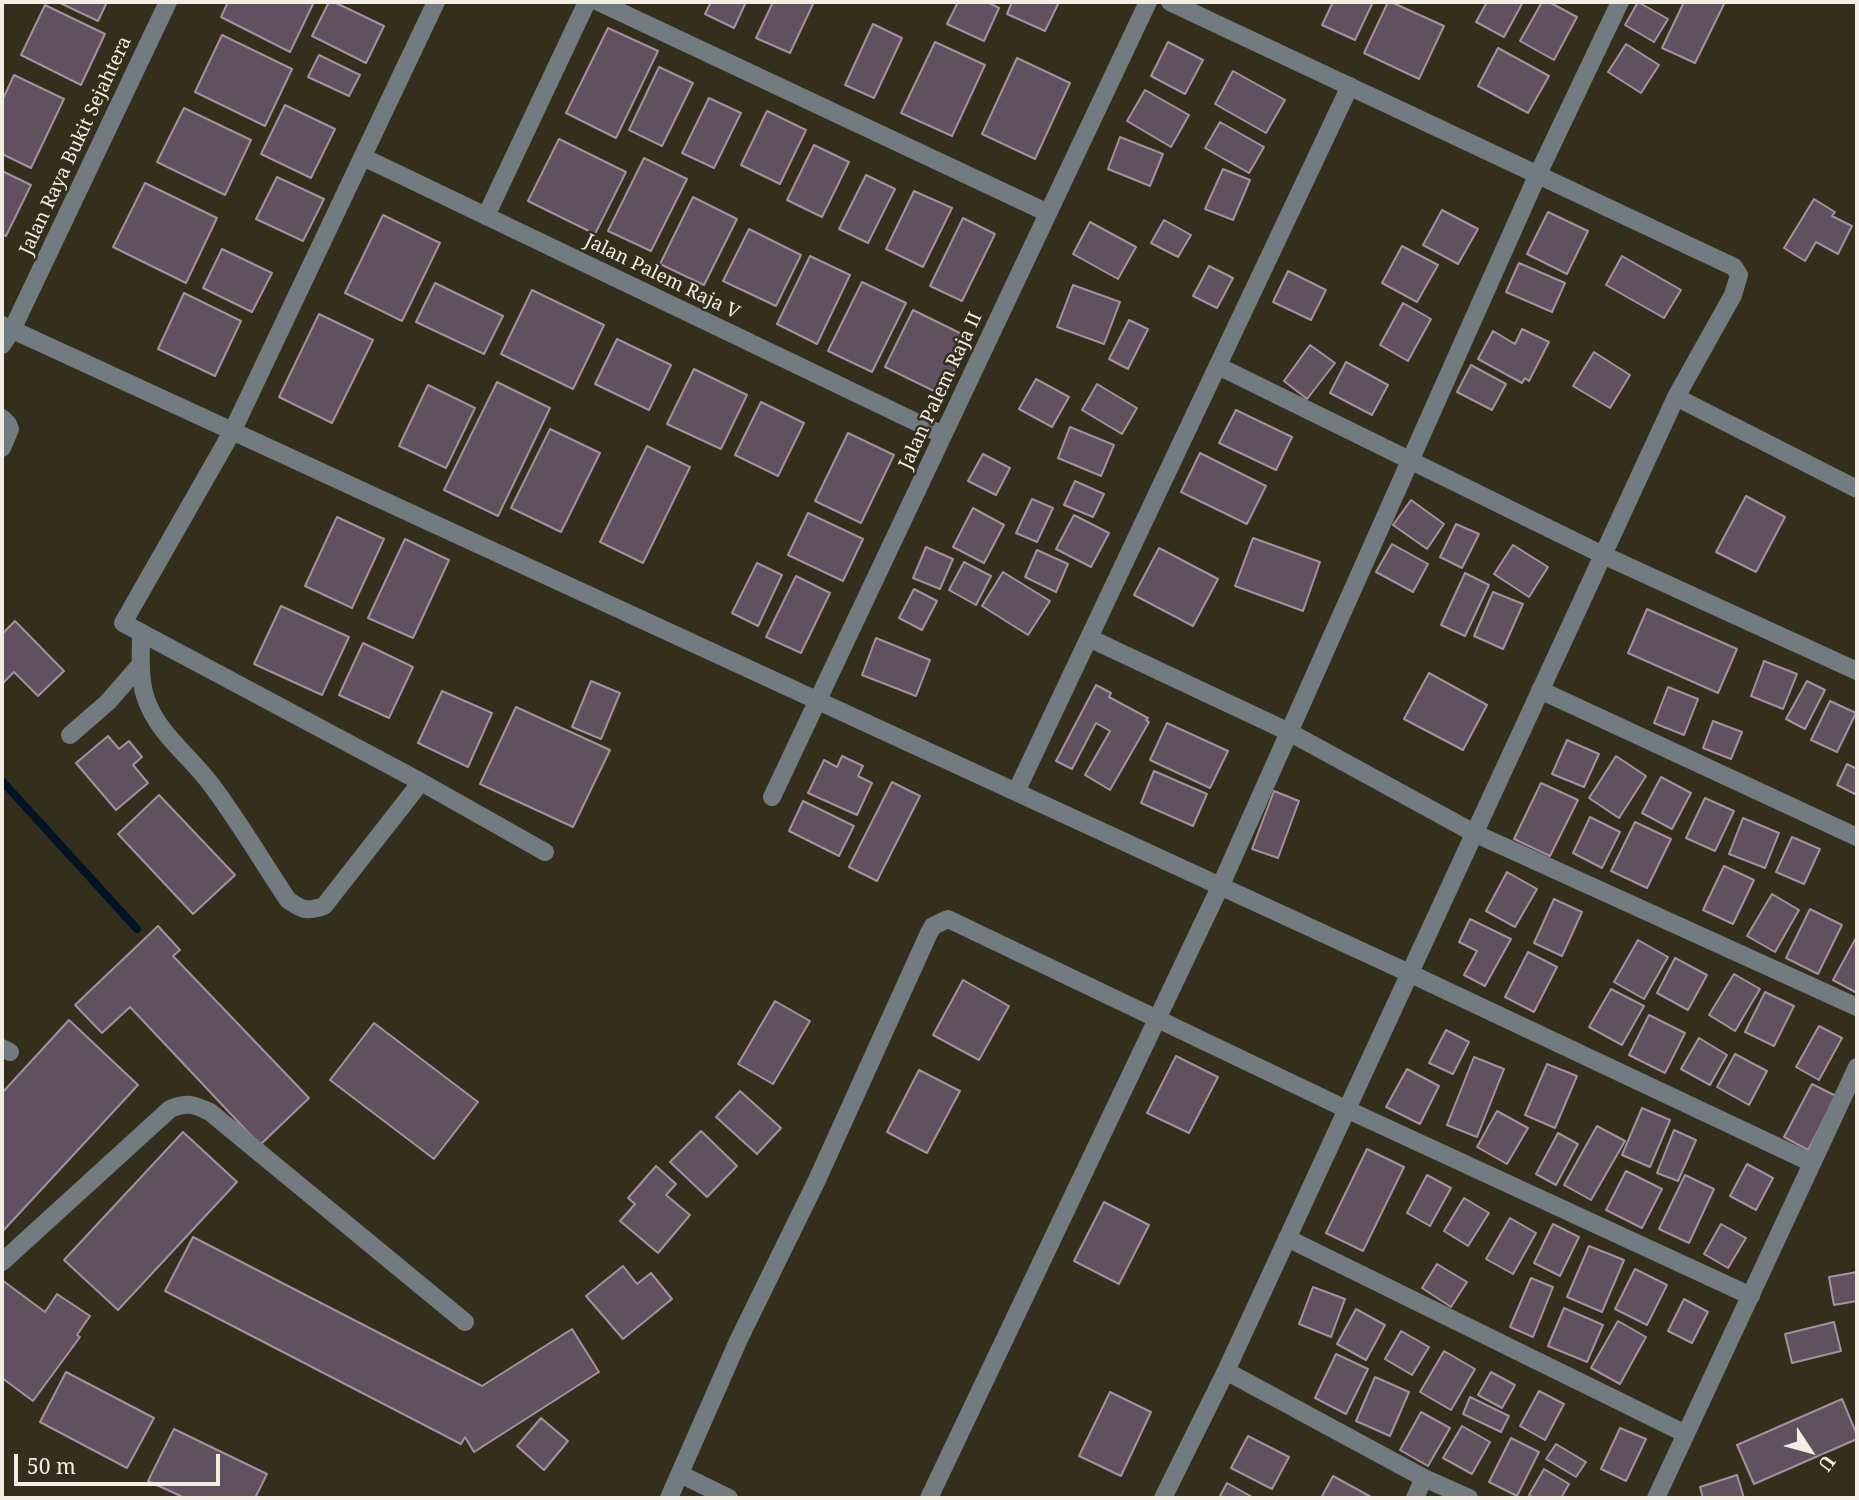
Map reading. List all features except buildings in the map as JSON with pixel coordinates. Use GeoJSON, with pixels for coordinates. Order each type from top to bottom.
{"type":"FeatureCollection","features":[{"type":"Feature","properties":{"kind":"street","name":"Jalan Raya Bukit Sejahtera"},"geometry":{"type":"LineString","coordinates":[[5,334],[167,2]]}},
{"type":"Feature","properties":{"kind":"street"},"geometry":{"type":"LineString","coordinates":[[436,2],[232,432],[123,623],[421,782],[545,852]]}},
{"type":"Feature","properties":{"kind":"street"},"geometry":{"type":"LineString","coordinates":[[486,216],[587,2]]}},
{"type":"Feature","properties":{"kind":"street"},"geometry":{"type":"LineString","coordinates":[[600,2],[1048,213]]}},
{"type":"Feature","properties":{"kind":"street","name":"Jalan Palem Raja II"},"geometry":{"type":"LineString","coordinates":[[772,797],[1148,2]]}},
{"type":"Feature","properties":{"kind":"street"},"geometry":{"type":"LineString","coordinates":[[1163,1498],[1226,1371],[1676,397],[1733,295],[1738,275],[1734,267],[1170,2]]}},
{"type":"Feature","properties":{"kind":"street"},"geometry":{"type":"LineString","coordinates":[[929,1498],[1220,887],[1538,174],[1620,2]]}},
{"type":"Feature","properties":{"kind":"street"},"geometry":{"type":"LineString","coordinates":[[1016,792],[1350,86]]}},
{"type":"Feature","properties":{"kind":"street","name":"Jalan Palem Raja V"},"geometry":{"type":"LineString","coordinates":[[363,157],[943,435]]}},
{"type":"Feature","properties":{"kind":"street"},"geometry":{"type":"LineString","coordinates":[[5,334],[232,432],[1409,973],[1812,1163]]}},
{"type":"Feature","properties":{"kind":"street"},"geometry":{"type":"LineString","coordinates":[[1218,366],[1603,555],[1857,671]]}},
{"type":"Feature","properties":{"kind":"street"},"geometry":{"type":"LineString","coordinates":[[1676,397],[1857,489]]}},
{"type":"Feature","properties":{"kind":"street"},"geometry":{"type":"LineString","coordinates":[[2,418],[10,429],[2,448]]}},
{"type":"Feature","properties":{"kind":"street"},"geometry":{"type":"LineString","coordinates":[[141,632],[145,695],[153,713],[168,736],[209,782],[288,900],[300,908],[312,910],[324,906],[421,782]]}},
{"type":"Feature","properties":{"kind":"street"},"geometry":{"type":"LineString","coordinates":[[1089,638],[1289,732],[1474,834],[1857,1007]]}},
{"type":"Feature","properties":{"kind":"street"},"geometry":{"type":"LineString","coordinates":[[70,735],[108,702],[141,664]]}},
{"type":"Feature","properties":{"kind":"street"},"geometry":{"type":"LineString","coordinates":[[1541,690],[1857,837]]}},
{"type":"Feature","properties":{"kind":"street"},"geometry":{"type":"LineString","coordinates":[[668,1498],[739,1339],[817,1180],[929,933],[933,926],[948,919],[1346,1109],[1751,1296]]}},
{"type":"Feature","properties":{"kind":"street"},"geometry":{"type":"LineString","coordinates":[[1656,1498],[1857,1067]]}},
{"type":"Feature","properties":{"kind":"street"},"geometry":{"type":"LineString","coordinates":[[2,1262],[170,1109],[183,1104],[195,1105],[210,1112],[464,1322]]}},
{"type":"Feature","properties":{"kind":"street"},"geometry":{"type":"LineString","coordinates":[[1287,1238],[1686,1434]]}},
{"type":"Feature","properties":{"kind":"street"},"geometry":{"type":"LineString","coordinates":[[1226,1371],[1424,1478],[1469,1498]]}},
{"type":"Feature","properties":{"kind":"street"},"geometry":{"type":"LineString","coordinates":[[680,1474],[729,1498]]}},
{"type":"Feature","properties":{"kind":"street"},"geometry":{"type":"LineString","coordinates":[[1415,1498],[1424,1478]]}},
{"type":"Feature","properties":{"kind":"waterway"},"geometry":{"type":"LineString","coordinates":[[2,781],[137,929]]}}]}
